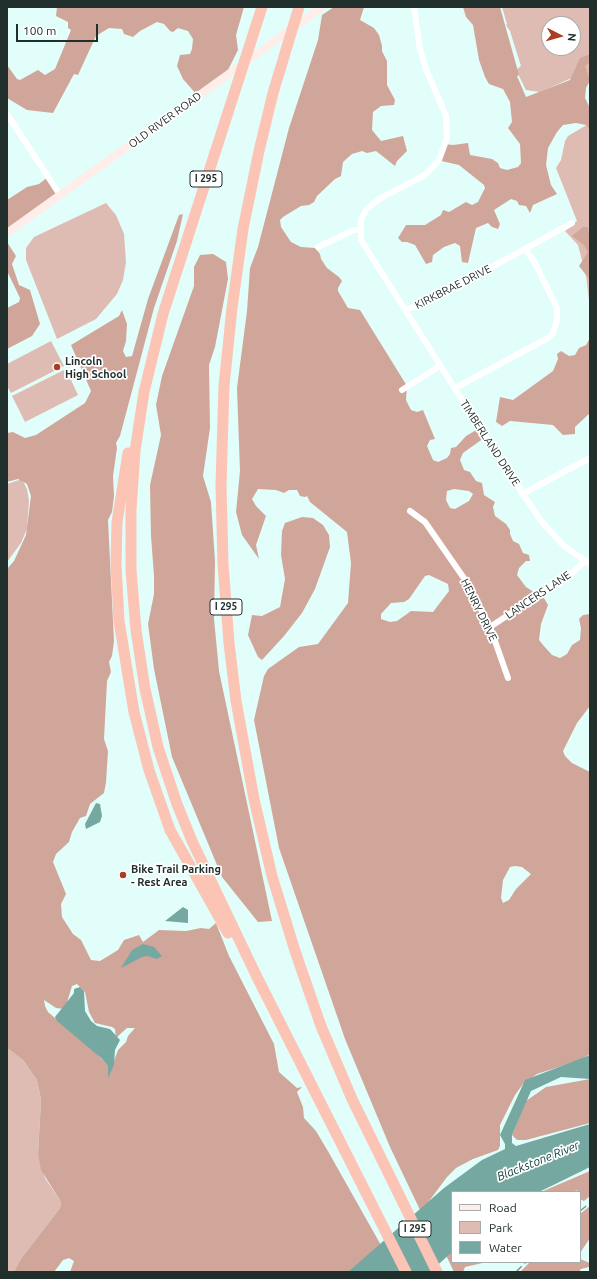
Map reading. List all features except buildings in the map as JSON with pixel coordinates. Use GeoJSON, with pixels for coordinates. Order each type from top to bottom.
{"type":"FeatureCollection","features":[{"type":"Feature","properties":{"kind":"highway","name":"I 295"},"geometry":{"type":"LineString","coordinates":[[262,7],[174,280],[153,353],[138,431],[131,517],[133,597],[145,689],[160,754],[186,829],[278,1019],[406,1272]]}},
{"type":"Feature","properties":{"kind":"highway","name":"I 295"},"geometry":{"type":"LineString","coordinates":[[299,7],[273,93],[259,151],[243,229],[232,301],[224,386],[221,465],[222,538],[226,610],[234,682],[244,747],[258,818],[277,894],[301,970],[326,1038],[360,1117],[437,1272]]}},
{"type":"Feature","properties":{"kind":"highway"},"geometry":{"type":"LineString","coordinates":[[153,353],[135,410],[116,539],[119,616],[129,686],[146,761],[172,836],[278,1019]]}},
{"type":"Feature","properties":{"kind":"main road","name":"OLD RIVER ROAD"},"geometry":{"type":"LineString","coordinates":[[7,233],[322,7]]}},
{"type":"Feature","properties":{"kind":"street"},"geometry":{"type":"LineString","coordinates":[[318,247],[354,230],[360,230],[361,219],[372,204],[425,175],[434,166],[443,153],[447,138],[446,116],[426,69],[420,48],[414,7]]}},
{"type":"Feature","properties":{"kind":"street"},"geometry":{"type":"LineString","coordinates":[[7,114],[60,195]]}},
{"type":"Feature","properties":{"kind":"street","name":"KIRKBRAE DRIVE"},"geometry":{"type":"LineString","coordinates":[[360,230],[361,240],[364,247],[405,310],[423,304],[572,223]]}},
{"type":"Feature","properties":{"kind":"street"},"geometry":{"type":"LineString","coordinates":[[455,388],[548,338],[553,333],[557,320],[557,308],[534,261],[525,249]]}},
{"type":"Feature","properties":{"kind":"street","name":"TIMBERLAND DRIVE"},"geometry":{"type":"LineString","coordinates":[[405,310],[522,494],[555,537],[573,553],[588,562]]}},
{"type":"Feature","properties":{"kind":"street"},"geometry":{"type":"LineString","coordinates":[[402,390],[440,366]]}},
{"type":"Feature","properties":{"kind":"street"},"geometry":{"type":"LineString","coordinates":[[522,494],[590,458]]}},
{"type":"Feature","properties":{"kind":"street","name":"HENRY DRIVE"},"geometry":{"type":"LineString","coordinates":[[410,511],[425,522],[461,574],[490,627],[508,678]]}},
{"type":"Feature","properties":{"kind":"street","name":"LANCERS LANE"},"geometry":{"type":"LineString","coordinates":[[490,627],[588,562]]}},
{"type":"Feature","properties":{"kind":"green space"},"geometry":{"type":"Polygon","coordinates":[[[502,7],[590,7],[590,86],[583,73],[540,92],[526,90],[516,70],[521,66],[510,31],[506,25],[502,7]]]}},
{"type":"Feature","properties":{"kind":"green space"},"geometry":{"type":"Polygon","coordinates":[[[590,123],[590,308],[586,276],[578,245],[565,231],[577,221],[556,168],[561,160],[565,141],[568,136],[590,123]]]}},
{"type":"Feature","properties":{"kind":"green space"},"geometry":{"type":"Polygon","coordinates":[[[106,203],[116,215],[124,234],[126,262],[123,280],[117,294],[96,319],[57,339],[26,260],[26,248],[34,237],[106,203]]]}},
{"type":"Feature","properties":{"kind":"green space"},"geometry":{"type":"Polygon","coordinates":[[[51,341],[64,366],[11,393],[7,386],[7,364],[51,341]]]}},
{"type":"Feature","properties":{"kind":"green space"},"geometry":{"type":"Polygon","coordinates":[[[66,369],[78,395],[25,422],[12,396],[66,369]]]}},
{"type":"Feature","properties":{"kind":"green space"},"geometry":{"type":"Polygon","coordinates":[[[22,479],[27,489],[29,501],[27,529],[21,543],[7,562],[7,484],[22,479]]]}},
{"type":"Feature","properties":{"kind":"green space"},"geometry":{"type":"Polygon","coordinates":[[[7,1048],[23,1060],[37,1080],[41,1100],[38,1154],[45,1178],[61,1202],[60,1208],[20,1260],[14,1272],[7,1272],[7,1048]]]}},
{"type":"Feature","properties":{"kind":"shaded area"},"geometry":{"type":"Polygon","coordinates":[[[57,7],[244,7],[236,35],[238,50],[227,72],[197,95],[183,79],[177,66],[180,55],[190,54],[193,39],[188,31],[178,28],[173,32],[170,31],[164,24],[157,22],[140,31],[133,37],[124,34],[122,29],[109,28],[96,36],[78,75],[74,74],[53,113],[27,110],[7,98],[7,65],[17,79],[20,80],[38,70],[45,75],[55,69],[71,30],[68,28],[68,22],[56,16],[57,7]]]}},
{"type":"Feature","properties":{"kind":"shaded area"},"geometry":{"type":"Polygon","coordinates":[[[334,7],[364,7],[360,20],[374,28],[379,35],[382,51],[387,61],[387,85],[395,100],[394,105],[381,106],[373,112],[372,130],[381,141],[403,136],[407,151],[397,161],[395,166],[376,151],[367,153],[362,151],[352,154],[343,162],[341,176],[335,179],[317,196],[314,202],[309,205],[301,206],[283,217],[280,220],[281,227],[291,242],[301,247],[315,248],[320,254],[321,259],[327,268],[342,281],[338,291],[348,308],[360,310],[407,386],[406,400],[411,410],[417,412],[423,410],[435,439],[430,440],[427,446],[433,460],[438,462],[447,458],[450,454],[451,448],[456,447],[466,436],[478,429],[484,438],[463,453],[460,460],[464,470],[470,472],[476,481],[482,483],[484,495],[495,502],[493,507],[495,516],[506,524],[510,530],[513,541],[519,544],[523,553],[529,555],[530,561],[526,561],[519,568],[517,575],[526,587],[537,594],[541,593],[548,605],[541,624],[539,640],[552,655],[560,658],[567,654],[572,645],[580,640],[581,628],[579,619],[583,615],[590,614],[590,706],[577,723],[563,751],[565,756],[572,763],[590,772],[590,1054],[580,1060],[537,1074],[523,1084],[515,1095],[500,1125],[500,1146],[498,1150],[473,1159],[456,1168],[447,1177],[421,1212],[390,1147],[345,1039],[279,848],[254,720],[264,676],[268,669],[299,647],[318,644],[348,603],[351,563],[347,532],[310,502],[307,496],[300,496],[297,490],[289,490],[284,493],[276,490],[258,489],[252,499],[256,506],[266,516],[256,545],[259,559],[242,535],[236,512],[240,471],[237,388],[247,311],[250,268],[258,247],[289,128],[318,40],[322,15],[334,7]],[[454,489],[447,491],[446,500],[450,508],[455,509],[469,501],[473,494],[469,491],[454,489]],[[429,575],[425,576],[409,599],[404,602],[391,603],[381,614],[381,619],[390,622],[397,621],[411,611],[433,612],[449,591],[448,584],[429,575]],[[510,867],[503,880],[501,898],[503,903],[509,900],[516,889],[531,874],[522,867],[510,867]]]}},
{"type":"Feature","properties":{"kind":"shaded area"},"geometry":{"type":"Polygon","coordinates":[[[463,7],[500,7],[519,75],[517,76],[526,97],[570,80],[580,58],[590,54],[590,62],[585,66],[590,80],[586,88],[585,98],[590,108],[590,130],[586,125],[576,123],[563,125],[557,132],[548,148],[546,165],[551,185],[557,194],[533,205],[530,213],[526,206],[519,205],[517,201],[511,199],[494,210],[500,224],[498,229],[492,227],[488,223],[476,228],[468,263],[462,262],[460,246],[455,243],[444,247],[433,255],[432,262],[426,264],[415,245],[402,242],[398,238],[406,225],[425,225],[441,215],[443,210],[449,212],[466,202],[472,205],[478,202],[485,188],[484,185],[459,165],[437,160],[444,144],[453,145],[468,143],[470,155],[492,159],[498,163],[500,168],[507,170],[518,167],[521,163],[520,144],[508,128],[512,122],[510,102],[503,89],[489,84],[485,77],[479,60],[473,25],[466,17],[463,7]]]}},
{"type":"Feature","properties":{"kind":"shaded area"},"geometry":{"type":"Polygon","coordinates":[[[48,177],[60,193],[7,230],[7,200],[27,187],[39,184],[48,177]]]}},
{"type":"Feature","properties":{"kind":"shaded area"},"geometry":{"type":"Polygon","coordinates":[[[183,214],[177,241],[154,308],[120,436],[116,443],[117,448],[113,476],[114,496],[112,512],[108,520],[114,641],[112,656],[109,662],[111,672],[107,681],[104,739],[108,751],[106,782],[104,793],[90,804],[86,816],[80,818],[72,832],[69,842],[56,854],[53,862],[66,894],[61,904],[62,917],[73,934],[81,940],[91,960],[100,961],[118,950],[124,940],[139,935],[143,942],[159,930],[186,931],[201,928],[209,929],[216,923],[229,956],[274,1044],[279,1072],[297,1088],[302,1087],[297,1092],[303,1107],[304,1118],[316,1131],[382,1247],[355,1272],[70,1272],[74,1261],[69,1258],[63,1260],[54,1272],[14,1272],[20,1260],[60,1208],[61,1202],[41,1170],[38,1154],[41,1100],[37,1080],[23,1060],[7,1048],[7,569],[14,561],[26,535],[31,496],[27,484],[18,479],[7,482],[7,433],[13,432],[25,438],[36,435],[85,403],[91,391],[71,345],[119,316],[122,310],[127,324],[126,341],[123,351],[126,357],[132,356],[148,299],[179,215],[183,214]],[[77,984],[72,986],[65,1009],[56,1008],[44,1000],[45,1006],[48,1012],[94,1051],[111,1069],[118,1050],[126,1042],[128,1036],[135,1028],[127,1028],[116,1038],[115,1029],[95,1023],[89,1012],[85,992],[77,984]]]}},
{"type":"Feature","properties":{"kind":"shaded area"},"geometry":{"type":"Polygon","coordinates":[[[583,227],[588,227],[590,240],[590,280],[579,266],[588,252],[584,245],[572,236],[583,227]]]}},
{"type":"Feature","properties":{"kind":"shaded area"},"geometry":{"type":"Polygon","coordinates":[[[7,242],[16,256],[12,264],[19,285],[30,290],[40,324],[32,336],[7,349],[7,308],[19,302],[20,298],[7,271],[7,242]]]}},
{"type":"Feature","properties":{"kind":"shaded area"},"geometry":{"type":"Polygon","coordinates":[[[213,254],[226,262],[228,279],[215,347],[209,365],[210,428],[203,476],[211,502],[215,561],[214,619],[219,671],[272,921],[258,922],[222,877],[172,757],[154,669],[148,624],[154,594],[150,485],[161,435],[156,405],[162,376],[194,286],[194,267],[200,255],[213,254]]]}},
{"type":"Feature","properties":{"kind":"shaded area"},"geometry":{"type":"Polygon","coordinates":[[[590,338],[590,413],[575,427],[575,434],[563,435],[553,425],[510,421],[502,426],[496,422],[500,397],[513,400],[553,371],[558,359],[557,354],[561,351],[569,356],[575,355],[579,348],[586,345],[590,338]]]}},
{"type":"Feature","properties":{"kind":"shaded area"},"geometry":{"type":"Polygon","coordinates":[[[302,517],[313,518],[323,525],[329,535],[330,547],[315,589],[302,613],[262,660],[258,657],[248,635],[252,615],[262,616],[280,607],[285,579],[281,555],[282,531],[285,523],[302,517]]]}},
{"type":"Feature","properties":{"kind":"shaded area"},"geometry":{"type":"Polygon","coordinates":[[[590,1079],[590,1123],[526,1140],[517,1140],[512,1135],[526,1101],[546,1087],[590,1079]]]}},
{"type":"Feature","properties":{"kind":"shaded area"},"geometry":{"type":"Polygon","coordinates":[[[590,1171],[590,1196],[584,1201],[581,1200],[581,1191],[577,1190],[543,1191],[590,1171]]]}},
{"type":"Feature","properties":{"kind":"shaded area"},"geometry":{"type":"Polygon","coordinates":[[[590,1206],[590,1238],[581,1252],[581,1213],[590,1206]]]}},
{"type":"Feature","properties":{"kind":"shaded area"},"geometry":{"type":"Polygon","coordinates":[[[451,1246],[451,1263],[483,1263],[465,1267],[463,1272],[454,1272],[445,1253],[451,1246]]]}},
{"type":"Feature","properties":{"kind":"shaded area"},"geometry":{"type":"Polygon","coordinates":[[[581,1259],[590,1263],[589,1267],[581,1269],[579,1272],[520,1272],[529,1263],[581,1263],[581,1259]]]}},
{"type":"Feature","properties":{"kind":"water"},"geometry":{"type":"Polygon","coordinates":[[[96,803],[100,804],[102,816],[100,822],[86,829],[85,824],[96,803]]]}},
{"type":"Feature","properties":{"kind":"water"},"geometry":{"type":"Polygon","coordinates":[[[183,907],[188,910],[188,923],[165,921],[183,907]]]}},
{"type":"Feature","properties":{"kind":"water"},"geometry":{"type":"Polygon","coordinates":[[[143,944],[154,947],[162,956],[157,959],[147,956],[142,957],[121,968],[132,950],[143,944]]]}},
{"type":"Feature","properties":{"kind":"water"},"geometry":{"type":"Polygon","coordinates":[[[80,987],[84,991],[85,1011],[91,1021],[97,1026],[110,1029],[120,1040],[115,1050],[114,1065],[108,1078],[108,1066],[101,1058],[57,1021],[55,1017],[74,993],[74,989],[80,987]]]}},
{"type":"Feature","properties":{"kind":"water","name":"Blackstone River"},"geometry":{"type":"Polygon","coordinates":[[[590,1055],[590,1079],[561,1077],[531,1091],[512,1135],[512,1143],[516,1146],[590,1124],[590,1167],[541,1191],[451,1191],[451,1253],[430,1272],[348,1272],[444,1188],[482,1160],[505,1149],[505,1144],[500,1135],[525,1080],[590,1055]]]}},
{"type":"Feature","properties":{"kind":"railway"},"geometry":{"type":"LineString","coordinates":[[581,1210],[590,1203]]}},
{"type":"Feature","properties":{"kind":"railway"},"geometry":{"type":"LineString","coordinates":[[516,1272],[525,1263]]}},
{"type":"Feature","properties":{"kind":"place","name":"Lincoln High School"},"geometry":{"type":"Point","coordinates":[57,367]}},
{"type":"Feature","properties":{"kind":"place","name":"Bike Trail Parking - Rest Area"},"geometry":{"type":"Point","coordinates":[123,875]}}]}
